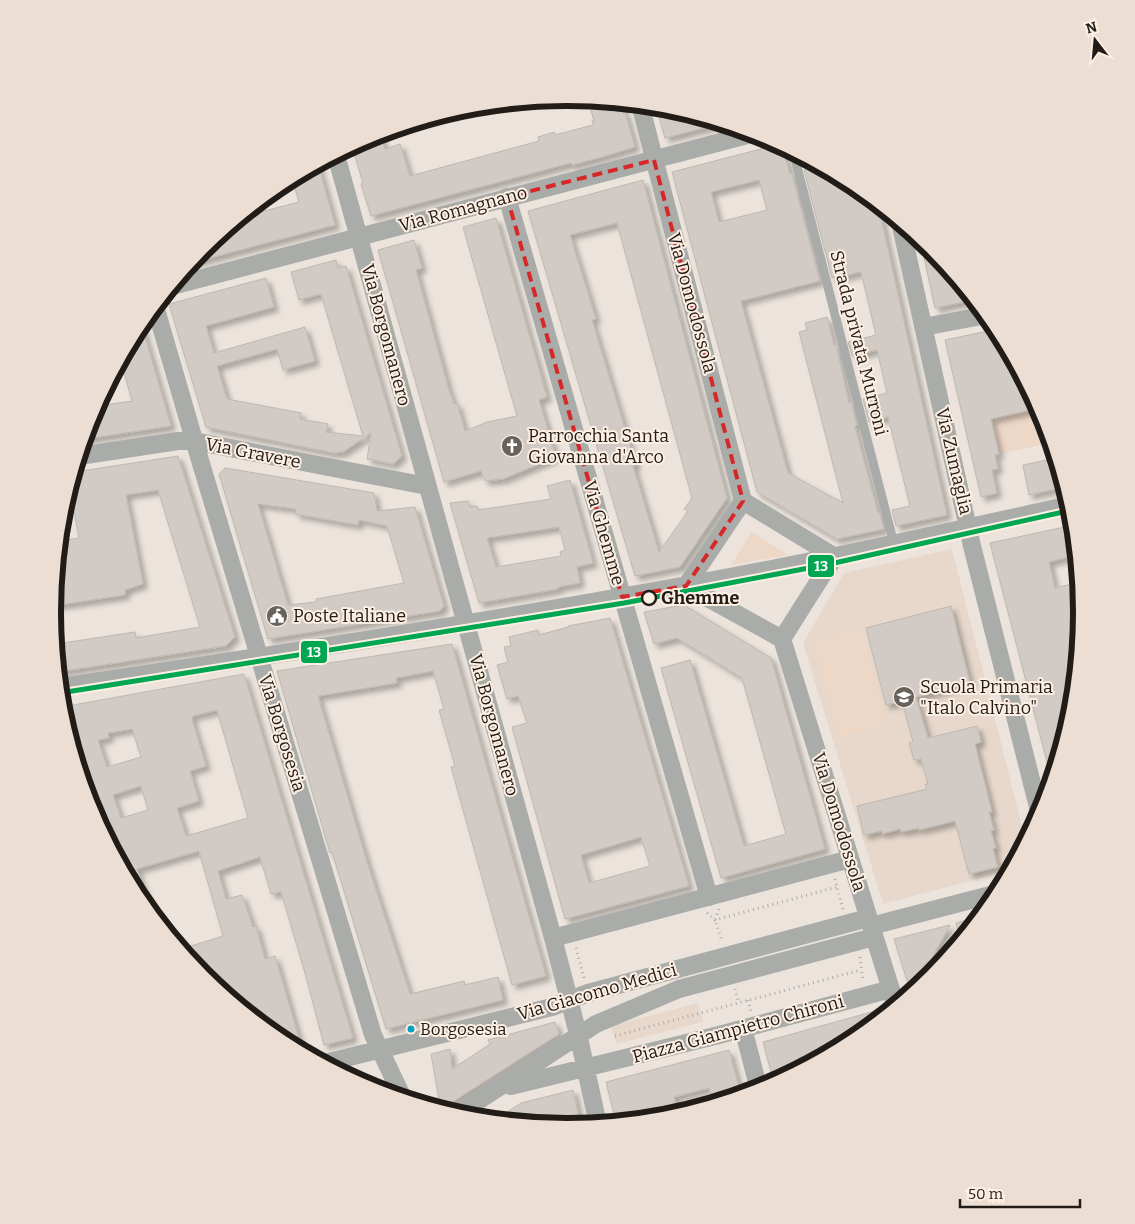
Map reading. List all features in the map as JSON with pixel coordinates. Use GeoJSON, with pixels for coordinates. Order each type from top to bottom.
{"type":"FeatureCollection","features":[{"type":"Feature","properties":{"kind":"street","name":"Via Domodossola"},"geometry":{"type":"LineString","coordinates":[[642,111],[743,501]]}},
{"type":"Feature","properties":{"kind":"street","name":"Via Romagnano"},"geometry":{"type":"LineString","coordinates":[[183,283],[741,137]]}},
{"type":"Feature","properties":{"kind":"street","name":"Via Borgomanero"},"geometry":{"type":"LineString","coordinates":[[338,161],[570,1000],[597,1117]]}},
{"type":"Feature","properties":{"kind":"street","name":"Via Ghemme"},"geometry":{"type":"LineString","coordinates":[[507,197],[622,597],[717,894]]}},
{"type":"Feature","properties":{"kind":"street","name":"Via Zumaglia"},"geometry":{"type":"LineString","coordinates":[[902,232],[968,527],[1037,802]]}},
{"type":"Feature","properties":{"kind":"street","name":"Via Borgosesia"},"geometry":{"type":"LineString","coordinates":[[158,316],[370,1026],[399,1089]]}},
{"type":"Feature","properties":{"kind":"street"},"geometry":{"type":"LineString","coordinates":[[924,328],[978,317]]}},
{"type":"Feature","properties":{"kind":"street","name":"Via Gravere"},"geometry":{"type":"LineString","coordinates":[[86,455],[178,441],[194,441],[427,486]]}},
{"type":"Feature","properties":{"kind":"street"},"geometry":{"type":"LineString","coordinates":[[686,586],[743,501],[835,557]]}},
{"type":"Feature","properties":{"kind":"street"},"geometry":{"type":"LineString","coordinates":[[67,687],[260,657],[686,586],[835,557],[1062,506]]}},
{"type":"Feature","properties":{"kind":"street"},"geometry":{"type":"LineString","coordinates":[[686,586],[782,639],[824,571],[835,557]]}},
{"type":"Feature","properties":{"kind":"street","name":"Via Domodossola"},"geometry":{"type":"LineString","coordinates":[[782,639],[850,859],[868,930],[893,997]]}},
{"type":"Feature","properties":{"kind":"street"},"geometry":{"type":"LineString","coordinates":[[553,938],[850,859]]}},
{"type":"Feature","properties":{"kind":"street","name":"Via Giacomo Medici"},"geometry":{"type":"LineString","coordinates":[[499,1089],[578,1034],[596,1024],[679,989],[868,930],[985,897]]}},
{"type":"Feature","properties":{"kind":"street","name":"Via Giacomo Medici"},"geometry":{"type":"LineString","coordinates":[[334,1061],[552,1007],[588,993],[847,925],[868,930]]}},
{"type":"Feature","properties":{"kind":"street","name":"Piazza Giampietro Chironi"},"geometry":{"type":"LineString","coordinates":[[499,1089],[867,995],[893,997]]}},
{"type":"Feature","properties":{"kind":"street"},"geometry":{"type":"LineString","coordinates":[[743,1028],[757,1081]]}},
{"type":"Feature","properties":{"kind":"street"},"geometry":{"type":"LineString","coordinates":[[467,1109],[499,1089]]}},
{"type":"Feature","properties":{"kind":"lane","name":"Strada privata Murroni"},"geometry":{"type":"LineString","coordinates":[[795,160],[894,544]]}},
{"type":"Feature","properties":{"kind":"path"},"geometry":{"type":"LineString","coordinates":[[550,436],[558,434]]}},
{"type":"Feature","properties":{"kind":"path"},"geometry":{"type":"LineString","coordinates":[[830,864],[847,925]]}},
{"type":"Feature","properties":{"kind":"path"},"geometry":{"type":"LineString","coordinates":[[715,920],[837,887]]}},
{"type":"Feature","properties":{"kind":"path"},"geometry":{"type":"LineString","coordinates":[[717,894],[715,920],[726,956]]}},
{"type":"Feature","properties":{"kind":"path"},"geometry":{"type":"LineString","coordinates":[[867,995],[861,970],[868,930]]}},
{"type":"Feature","properties":{"kind":"path"},"geometry":{"type":"LineString","coordinates":[[572,933],[588,993]]}},
{"type":"Feature","properties":{"kind":"path"},"geometry":{"type":"LineString","coordinates":[[609,1037],[861,970]]}},
{"type":"Feature","properties":{"kind":"highlighted area"},"geometry":{"type":"Polygon","coordinates":[[[654,160],[743,501],[686,586],[622,597],[507,197],[654,160]]]}},
{"type":"Feature","properties":{"kind":"shaded area"},"geometry":{"type":"Polygon","coordinates":[[[1031,410],[1043,439],[1041,445],[999,454],[991,419],[1031,410]]]}},
{"type":"Feature","properties":{"kind":"shaded area"},"geometry":{"type":"Polygon","coordinates":[[[752,532],[788,555],[731,565],[752,532]]]}},
{"type":"Feature","properties":{"kind":"shaded area","name":"Scuola Primaria \"Italo Calvino\""},"geometry":{"type":"Polygon","coordinates":[[[952,549],[1024,832],[1001,873],[883,904],[803,643],[844,573],[952,549]]]}},
{"type":"Feature","properties":{"kind":"shaded area"},"geometry":{"type":"Polygon","coordinates":[[[862,628],[886,725],[838,737],[814,640],[862,628]]]}},
{"type":"Feature","properties":{"kind":"shaded area"},"geometry":{"type":"Polygon","coordinates":[[[698,1003],[703,1022],[616,1044],[611,1026],[698,1003]]]}},
{"type":"Feature","properties":{"kind":"building"},"geometry":{"type":"Polygon","coordinates":[[[590,107],[622,109],[623,113],[625,112],[635,147],[371,216],[354,153],[374,144],[382,141],[385,149],[400,144],[410,176],[539,141],[538,137],[554,132],[555,135],[593,125],[592,121],[594,121],[590,107]]]}},
{"type":"Feature","properties":{"kind":"building"},"geometry":{"type":"Polygon","coordinates":[[[658,114],[710,126],[665,138],[658,114]]]}},
{"type":"Feature","properties":{"kind":"building"},"geometry":{"type":"Polygon","coordinates":[[[768,147],[785,155],[790,174],[792,174],[820,281],[741,301],[788,473],[843,503],[799,332],[807,330],[805,323],[827,317],[834,345],[836,344],[849,403],[851,402],[862,453],[884,529],[837,539],[757,492],[672,172],[768,147]],[[759,180],[711,192],[719,222],[767,210],[759,180]]]}},
{"type":"Feature","properties":{"kind":"building"},"geometry":{"type":"Polygon","coordinates":[[[811,169],[821,174],[880,213],[947,515],[896,526],[892,510],[910,506],[888,417],[869,422],[863,399],[887,393],[877,350],[852,356],[848,342],[876,335],[861,272],[832,278],[804,170],[811,169]]]}},
{"type":"Feature","properties":{"kind":"building"},"geometry":{"type":"Polygon","coordinates":[[[320,171],[335,225],[205,259],[255,213],[299,202],[294,186],[320,171]]]}},
{"type":"Feature","properties":{"kind":"building"},"geometry":{"type":"Polygon","coordinates":[[[643,180],[727,498],[680,567],[635,576],[528,211],[643,180]],[[617,223],[570,235],[596,319],[592,320],[636,465],[633,466],[659,552],[688,511],[684,509],[692,498],[617,223]]]}},
{"type":"Feature","properties":{"kind":"building"},"geometry":{"type":"Polygon","coordinates":[[[496,218],[547,397],[539,400],[556,457],[503,479],[485,481],[481,471],[444,482],[378,250],[414,240],[422,268],[416,270],[449,390],[454,404],[457,403],[465,431],[487,422],[517,416],[463,227],[496,218]]]}},
{"type":"Feature","properties":{"kind":"building"},"geometry":{"type":"Polygon","coordinates":[[[923,252],[967,301],[935,308],[923,252]]]}},
{"type":"Feature","properties":{"kind":"building"},"geometry":{"type":"Polygon","coordinates":[[[336,260],[338,268],[346,266],[402,456],[393,464],[367,459],[371,433],[343,452],[334,453],[206,427],[169,304],[266,278],[274,307],[206,326],[214,353],[305,327],[315,361],[283,370],[277,349],[217,366],[227,399],[301,413],[300,419],[328,424],[326,432],[363,436],[321,294],[299,300],[291,272],[336,260]]]}},
{"type":"Feature","properties":{"kind":"building"},"geometry":{"type":"Polygon","coordinates":[[[988,331],[1020,385],[1024,399],[1026,398],[1031,410],[991,419],[999,454],[995,455],[998,469],[992,470],[997,493],[981,497],[945,340],[988,331]]]}},
{"type":"Feature","properties":{"kind":"building"},"geometry":{"type":"Polygon","coordinates":[[[144,335],[171,426],[92,438],[106,405],[132,401],[123,369],[144,335]]]}},
{"type":"Feature","properties":{"kind":"building"},"geometry":{"type":"Polygon","coordinates":[[[178,456],[235,637],[226,646],[65,671],[62,643],[135,632],[136,638],[200,627],[158,490],[126,495],[143,584],[125,590],[125,595],[61,605],[67,540],[79,538],[73,505],[82,471],[178,456]]]}},
{"type":"Feature","properties":{"kind":"building"},"geometry":{"type":"Polygon","coordinates":[[[1050,459],[1058,489],[1029,495],[1023,465],[1050,459]]]}},
{"type":"Feature","properties":{"kind":"building"},"geometry":{"type":"Polygon","coordinates":[[[225,468],[374,493],[377,511],[415,507],[444,606],[440,611],[268,639],[219,474],[225,468]],[[258,504],[288,605],[316,602],[316,599],[404,583],[387,526],[359,520],[358,525],[295,514],[296,509],[258,504]]]}},
{"type":"Feature","properties":{"kind":"building"},"geometry":{"type":"Polygon","coordinates":[[[570,480],[593,563],[577,567],[580,583],[558,587],[558,589],[479,603],[450,503],[468,501],[470,507],[477,506],[478,510],[551,499],[547,486],[570,480]],[[559,527],[487,538],[496,567],[561,556],[560,552],[565,550],[559,527]]]}},
{"type":"Feature","properties":{"kind":"building"},"geometry":{"type":"Polygon","coordinates":[[[1066,527],[1070,557],[1049,562],[1055,588],[1073,584],[1073,645],[1064,711],[1049,769],[990,543],[1066,527]]]}},
{"type":"Feature","properties":{"kind":"building"},"geometry":{"type":"Polygon","coordinates":[[[684,605],[771,658],[825,849],[721,878],[661,668],[690,660],[744,846],[786,834],[742,678],[677,638],[654,644],[644,612],[684,605]]]}},
{"type":"Feature","properties":{"kind":"building"},"geometry":{"type":"Polygon","coordinates":[[[951,606],[970,683],[916,697],[928,738],[977,726],[981,742],[975,744],[992,812],[989,812],[994,830],[991,831],[996,848],[993,849],[998,867],[969,874],[955,821],[919,830],[919,828],[901,832],[900,829],[882,834],[882,831],[864,835],[857,806],[927,789],[925,784],[928,784],[921,759],[914,760],[909,743],[913,742],[902,701],[886,705],[866,628],[951,606]]]}},
{"type":"Feature","properties":{"kind":"building"},"geometry":{"type":"Polygon","coordinates":[[[610,618],[689,886],[565,919],[512,727],[527,723],[518,696],[507,699],[497,665],[508,662],[504,647],[511,646],[509,637],[538,630],[539,635],[568,626],[610,618]],[[641,837],[581,855],[589,883],[650,866],[641,837]]]}},
{"type":"Feature","properties":{"kind":"building"},"geometry":{"type":"Polygon","coordinates":[[[452,644],[546,976],[512,985],[451,767],[455,766],[439,710],[444,709],[433,671],[396,678],[397,683],[318,696],[367,862],[410,994],[464,981],[465,985],[498,977],[503,1000],[386,1029],[332,852],[330,853],[277,671],[452,644]]]}},
{"type":"Feature","properties":{"kind":"building"},"geometry":{"type":"Polygon","coordinates":[[[244,674],[353,1038],[324,1045],[281,892],[271,894],[260,857],[218,871],[226,899],[242,895],[253,927],[256,926],[265,959],[275,956],[300,1041],[259,1014],[234,993],[188,947],[223,936],[199,851],[137,869],[142,886],[113,836],[100,806],[88,775],[70,706],[244,674]],[[217,710],[193,716],[192,719],[206,766],[190,771],[199,801],[177,808],[186,836],[248,818],[217,710]],[[132,729],[108,733],[109,738],[98,740],[107,767],[141,757],[132,729]],[[141,786],[113,795],[121,818],[148,810],[141,786]]]}},
{"type":"Feature","properties":{"kind":"building"},"geometry":{"type":"Polygon","coordinates":[[[970,919],[958,933],[956,923],[970,919]]]}},
{"type":"Feature","properties":{"kind":"building"},"geometry":{"type":"Polygon","coordinates":[[[950,925],[932,958],[933,961],[909,986],[894,939],[950,925]]]}},
{"type":"Feature","properties":{"kind":"building"},"geometry":{"type":"Polygon","coordinates":[[[882,1009],[849,1033],[821,1050],[798,1059],[799,1062],[772,1075],[763,1042],[882,1009]]]}},
{"type":"Feature","properties":{"kind":"building"},"geometry":{"type":"Polygon","coordinates":[[[555,1022],[559,1034],[449,1104],[439,1102],[431,1054],[450,1049],[452,1069],[490,1044],[488,1040],[555,1022]]]}},
{"type":"Feature","properties":{"kind":"building"},"geometry":{"type":"Polygon","coordinates":[[[729,1050],[739,1088],[711,1097],[709,1088],[674,1097],[676,1107],[614,1116],[606,1082],[729,1050]]]}},
{"type":"Feature","properties":{"kind":"building"},"geometry":{"type":"Polygon","coordinates":[[[573,1090],[579,1118],[504,1114],[521,1103],[573,1090]]]}},
{"type":"Feature","properties":{"kind":"transit line","name":"13"},"geometry":{"type":"LineString","coordinates":[[68,692],[624,603],[830,564],[1064,512]]}},
{"type":"Feature","properties":{"kind":"place","name":"Parrocchia Santa Giovanna d'Arco"},"geometry":{"type":"Point","coordinates":[512,446]}},
{"type":"Feature","properties":{"kind":"place","name":"Ghemme"},"geometry":{"type":"Point","coordinates":[649,598]}},
{"type":"Feature","properties":{"kind":"place","name":"Poste Italiane"},"geometry":{"type":"Point","coordinates":[277,616]}},
{"type":"Feature","properties":{"kind":"place","name":"Scuola Primaria \"Italo Calvino\""},"geometry":{"type":"Point","coordinates":[904,697]}},
{"type":"Feature","properties":{"kind":"place","name":"Borgosesia"},"geometry":{"type":"Point","coordinates":[411,1029]}}]}
